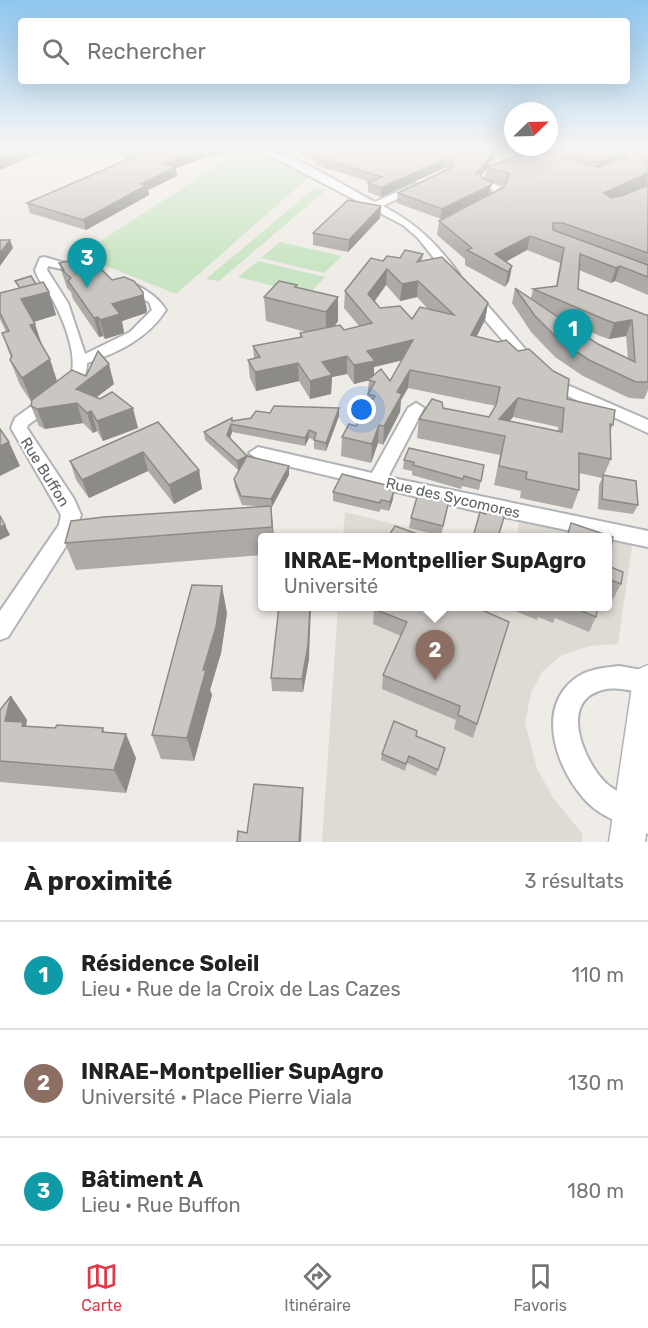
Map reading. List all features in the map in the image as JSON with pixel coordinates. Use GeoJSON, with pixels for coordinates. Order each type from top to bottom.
{"type":"FeatureCollection","features":[{"type":"Feature","properties":{"kind":"street"},"geometry":{"type":"LineString","coordinates":[[339,187],[427,233],[541,373],[560,387],[648,427]]}},
{"type":"Feature","properties":{"kind":"street"},"geometry":{"type":"LineString","coordinates":[[376,206],[415,187]]}},
{"type":"Feature","properties":{"kind":"street"},"geometry":{"type":"LineString","coordinates":[[475,208],[496,197],[496,192],[501,189],[496,187]]}},
{"type":"Feature","properties":{"kind":"street"},"geometry":{"type":"LineString","coordinates":[[44,261],[57,262],[147,296],[154,300],[159,310],[152,320],[107,351],[81,360],[60,301],[42,276],[44,261]]}},
{"type":"Feature","properties":{"kind":"street","name":"Rue Buffon"},"geometry":{"type":"LineString","coordinates":[[0,630],[68,527],[70,515],[67,504],[19,428],[21,422],[76,381],[81,372],[81,360]]}},
{"type":"Feature","properties":{"kind":"street"},"geometry":{"type":"LineString","coordinates":[[377,480],[416,408]]}},
{"type":"Feature","properties":{"kind":"street","name":"Rue des Sycomores"},"geometry":{"type":"LineString","coordinates":[[258,453],[648,539]]}},
{"type":"Feature","properties":{"kind":"street"},"geometry":{"type":"LineString","coordinates":[[618,676],[648,681],[635,825],[588,783],[574,762],[565,741],[563,718],[569,702],[586,686],[618,676]]}},
{"type":"Feature","properties":{"kind":"shaded area"},"geometry":{"type":"Polygon","coordinates":[[[345,512],[431,533],[343,533],[345,512]]]}},
{"type":"Feature","properties":{"kind":"shaded area"},"geometry":{"type":"Polygon","coordinates":[[[519,520],[578,533],[518,533],[519,520]]]}},
{"type":"Feature","properties":{"kind":"shaded area"},"geometry":{"type":"Polygon","coordinates":[[[612,541],[632,546],[618,644],[590,646],[562,655],[542,672],[531,693],[525,723],[537,768],[553,798],[583,834],[581,842],[322,842],[338,611],[612,611],[612,541]]]}},
{"type":"Feature","properties":{"kind":"green space"},"geometry":{"type":"Polygon","coordinates":[[[184,187],[297,187],[176,294],[79,255],[184,187]]]}},
{"type":"Feature","properties":{"kind":"green space"},"geometry":{"type":"Polygon","coordinates":[[[316,187],[326,190],[219,281],[206,279],[316,187]]]}},
{"type":"Feature","properties":{"kind":"green space"},"geometry":{"type":"Polygon","coordinates":[[[280,242],[342,256],[324,273],[261,258],[280,242]]]}},
{"type":"Feature","properties":{"kind":"green space"},"geometry":{"type":"Polygon","coordinates":[[[258,261],[325,277],[308,295],[238,277],[258,261]]]}},
{"type":"Feature","properties":{"kind":"building"},"geometry":{"type":"Polygon","coordinates":[[[63,187],[143,187],[83,220],[27,203],[63,187]]]}},
{"type":"Feature","properties":{"kind":"building"},"geometry":{"type":"Polygon","coordinates":[[[410,187],[486,187],[442,209],[398,193],[410,187]]]}},
{"type":"Feature","properties":{"kind":"building"},"geometry":{"type":"Polygon","coordinates":[[[503,187],[617,187],[604,193],[611,198],[648,187],[648,253],[563,223],[553,223],[553,230],[648,265],[648,277],[580,254],[578,289],[648,315],[648,382],[636,382],[589,360],[560,341],[535,316],[515,288],[598,344],[635,362],[632,320],[614,323],[533,289],[557,286],[564,248],[530,236],[495,254],[512,266],[508,272],[467,250],[472,248],[439,221],[503,187]]]}},
{"type":"Feature","properties":{"kind":"building"},"geometry":{"type":"Polygon","coordinates":[[[348,200],[381,206],[349,240],[313,233],[348,200]]]}},
{"type":"Feature","properties":{"kind":"building"},"geometry":{"type":"Polygon","coordinates":[[[0,240],[10,240],[0,253],[0,240]]]}},
{"type":"Feature","properties":{"kind":"building"},"geometry":{"type":"Polygon","coordinates":[[[405,250],[423,254],[417,262],[442,257],[488,303],[471,335],[498,342],[506,340],[518,351],[529,349],[553,371],[569,379],[567,399],[615,410],[613,425],[610,424],[611,459],[579,453],[579,490],[526,479],[527,472],[499,466],[505,436],[419,419],[432,399],[442,402],[443,408],[489,417],[496,405],[500,387],[410,370],[397,392],[402,394],[384,426],[379,425],[372,444],[342,437],[349,424],[356,426],[375,396],[368,394],[375,382],[368,380],[381,369],[390,381],[413,340],[367,351],[375,361],[354,365],[347,356],[322,362],[332,375],[310,381],[298,363],[255,372],[248,360],[260,357],[253,346],[302,337],[300,333],[340,325],[344,330],[372,323],[345,291],[371,258],[383,261],[387,256],[400,258],[405,250]],[[387,269],[368,294],[380,308],[400,306],[412,319],[420,307],[454,315],[418,281],[402,284],[387,269]],[[518,398],[499,419],[562,432],[564,408],[518,398]]]}},
{"type":"Feature","properties":{"kind":"building"},"geometry":{"type":"Polygon","coordinates":[[[77,259],[99,267],[112,280],[124,277],[134,281],[143,295],[112,304],[120,314],[100,320],[98,317],[94,318],[68,281],[71,278],[62,270],[64,270],[59,263],[77,259]]]}},
{"type":"Feature","properties":{"kind":"building"},"geometry":{"type":"Polygon","coordinates":[[[31,276],[36,284],[20,288],[15,281],[31,276]]]}},
{"type":"Feature","properties":{"kind":"building"},"geometry":{"type":"Polygon","coordinates":[[[279,281],[338,297],[326,312],[264,297],[279,281]]]}},
{"type":"Feature","properties":{"kind":"building"},"geometry":{"type":"Polygon","coordinates":[[[43,282],[49,292],[21,299],[35,324],[30,325],[50,359],[22,378],[10,360],[12,356],[2,333],[9,331],[0,313],[0,293],[43,282]]]}},
{"type":"Feature","properties":{"kind":"building"},"geometry":{"type":"Polygon","coordinates":[[[98,351],[109,364],[76,389],[100,399],[112,392],[133,408],[97,421],[91,411],[87,413],[77,403],[37,409],[31,406],[32,400],[72,370],[86,376],[98,351]]]}},
{"type":"Feature","properties":{"kind":"building"},"geometry":{"type":"Polygon","coordinates":[[[274,406],[339,408],[326,443],[314,440],[316,433],[309,430],[305,438],[231,424],[227,435],[247,456],[237,461],[204,432],[232,418],[232,421],[251,418],[256,411],[270,413],[274,406]]]}},
{"type":"Feature","properties":{"kind":"building"},"geometry":{"type":"Polygon","coordinates":[[[158,422],[199,470],[169,485],[143,452],[82,480],[70,461],[158,422]]]}},
{"type":"Feature","properties":{"kind":"building"},"geometry":{"type":"Polygon","coordinates":[[[0,429],[9,442],[0,446],[0,429]]]}},
{"type":"Feature","properties":{"kind":"building"},"geometry":{"type":"Polygon","coordinates":[[[409,448],[484,465],[481,481],[464,476],[463,479],[413,465],[414,462],[404,460],[409,448]]]}},
{"type":"Feature","properties":{"kind":"building"},"geometry":{"type":"Polygon","coordinates":[[[247,456],[289,466],[271,499],[241,496],[234,479],[247,456]]]}},
{"type":"Feature","properties":{"kind":"building"},"geometry":{"type":"Polygon","coordinates":[[[342,474],[386,485],[385,488],[394,491],[390,502],[381,500],[380,503],[333,492],[342,474]]]}},
{"type":"Feature","properties":{"kind":"building"},"geometry":{"type":"Polygon","coordinates":[[[603,475],[636,481],[638,505],[602,499],[603,475]]]}},
{"type":"Feature","properties":{"kind":"building"},"geometry":{"type":"Polygon","coordinates":[[[424,494],[449,500],[443,526],[411,518],[417,497],[422,498],[424,494]]]}},
{"type":"Feature","properties":{"kind":"building"},"geometry":{"type":"Polygon","coordinates":[[[271,506],[272,527],[65,543],[71,521],[271,506]]]}},
{"type":"Feature","properties":{"kind":"building"},"geometry":{"type":"Polygon","coordinates":[[[488,509],[505,514],[499,533],[474,533],[480,512],[486,514],[488,509]]]}},
{"type":"Feature","properties":{"kind":"building"},"geometry":{"type":"Polygon","coordinates":[[[0,516],[5,525],[0,527],[0,516]]]}},
{"type":"Feature","properties":{"kind":"building"},"geometry":{"type":"Polygon","coordinates":[[[571,523],[601,533],[568,533],[571,523]]]}},
{"type":"Feature","properties":{"kind":"building"},"geometry":{"type":"Polygon","coordinates":[[[395,526],[415,533],[391,533],[395,526]]]}},
{"type":"Feature","properties":{"kind":"building"},"geometry":{"type":"Polygon","coordinates":[[[612,568],[623,572],[621,584],[612,581],[612,568]]]}},
{"type":"Feature","properties":{"kind":"building"},"geometry":{"type":"Polygon","coordinates":[[[192,585],[222,586],[216,627],[203,670],[206,670],[187,738],[152,735],[192,585]]]}},
{"type":"Feature","properties":{"kind":"building"},"geometry":{"type":"Polygon","coordinates":[[[278,611],[310,611],[308,645],[302,679],[271,678],[278,611]]]}},
{"type":"Feature","properties":{"kind":"building"},"geometry":{"type":"Polygon","coordinates":[[[379,611],[484,611],[509,622],[477,724],[458,715],[460,706],[383,675],[407,622],[379,611]]]}},
{"type":"Feature","properties":{"kind":"building"},"geometry":{"type":"Polygon","coordinates":[[[582,611],[597,611],[596,617],[582,611]]]}},
{"type":"Feature","properties":{"kind":"building"},"geometry":{"type":"Polygon","coordinates":[[[11,696],[5,721],[23,722],[22,726],[55,728],[57,725],[103,728],[102,732],[126,734],[114,770],[0,761],[0,710],[11,696]]]}},
{"type":"Feature","properties":{"kind":"building"},"geometry":{"type":"Polygon","coordinates":[[[394,721],[417,731],[416,736],[445,748],[438,770],[409,756],[406,764],[382,754],[394,721]]]}},
{"type":"Feature","properties":{"kind":"building"},"geometry":{"type":"Polygon","coordinates":[[[254,784],[303,788],[299,842],[237,842],[238,831],[247,833],[254,784]]]}},
{"type":"Feature","properties":{"kind":"place","name":"Bâtiment A"},"geometry":{"type":"Point","coordinates":[87,288]}},
{"type":"Feature","properties":{"kind":"place","name":"Résidence Soleil"},"geometry":{"type":"Point","coordinates":[573,359]}},
{"type":"Feature","properties":{"kind":"place","name":"INRAE-Montpellier SupAgro"},"geometry":{"type":"Point","coordinates":[435,680]}}]}
